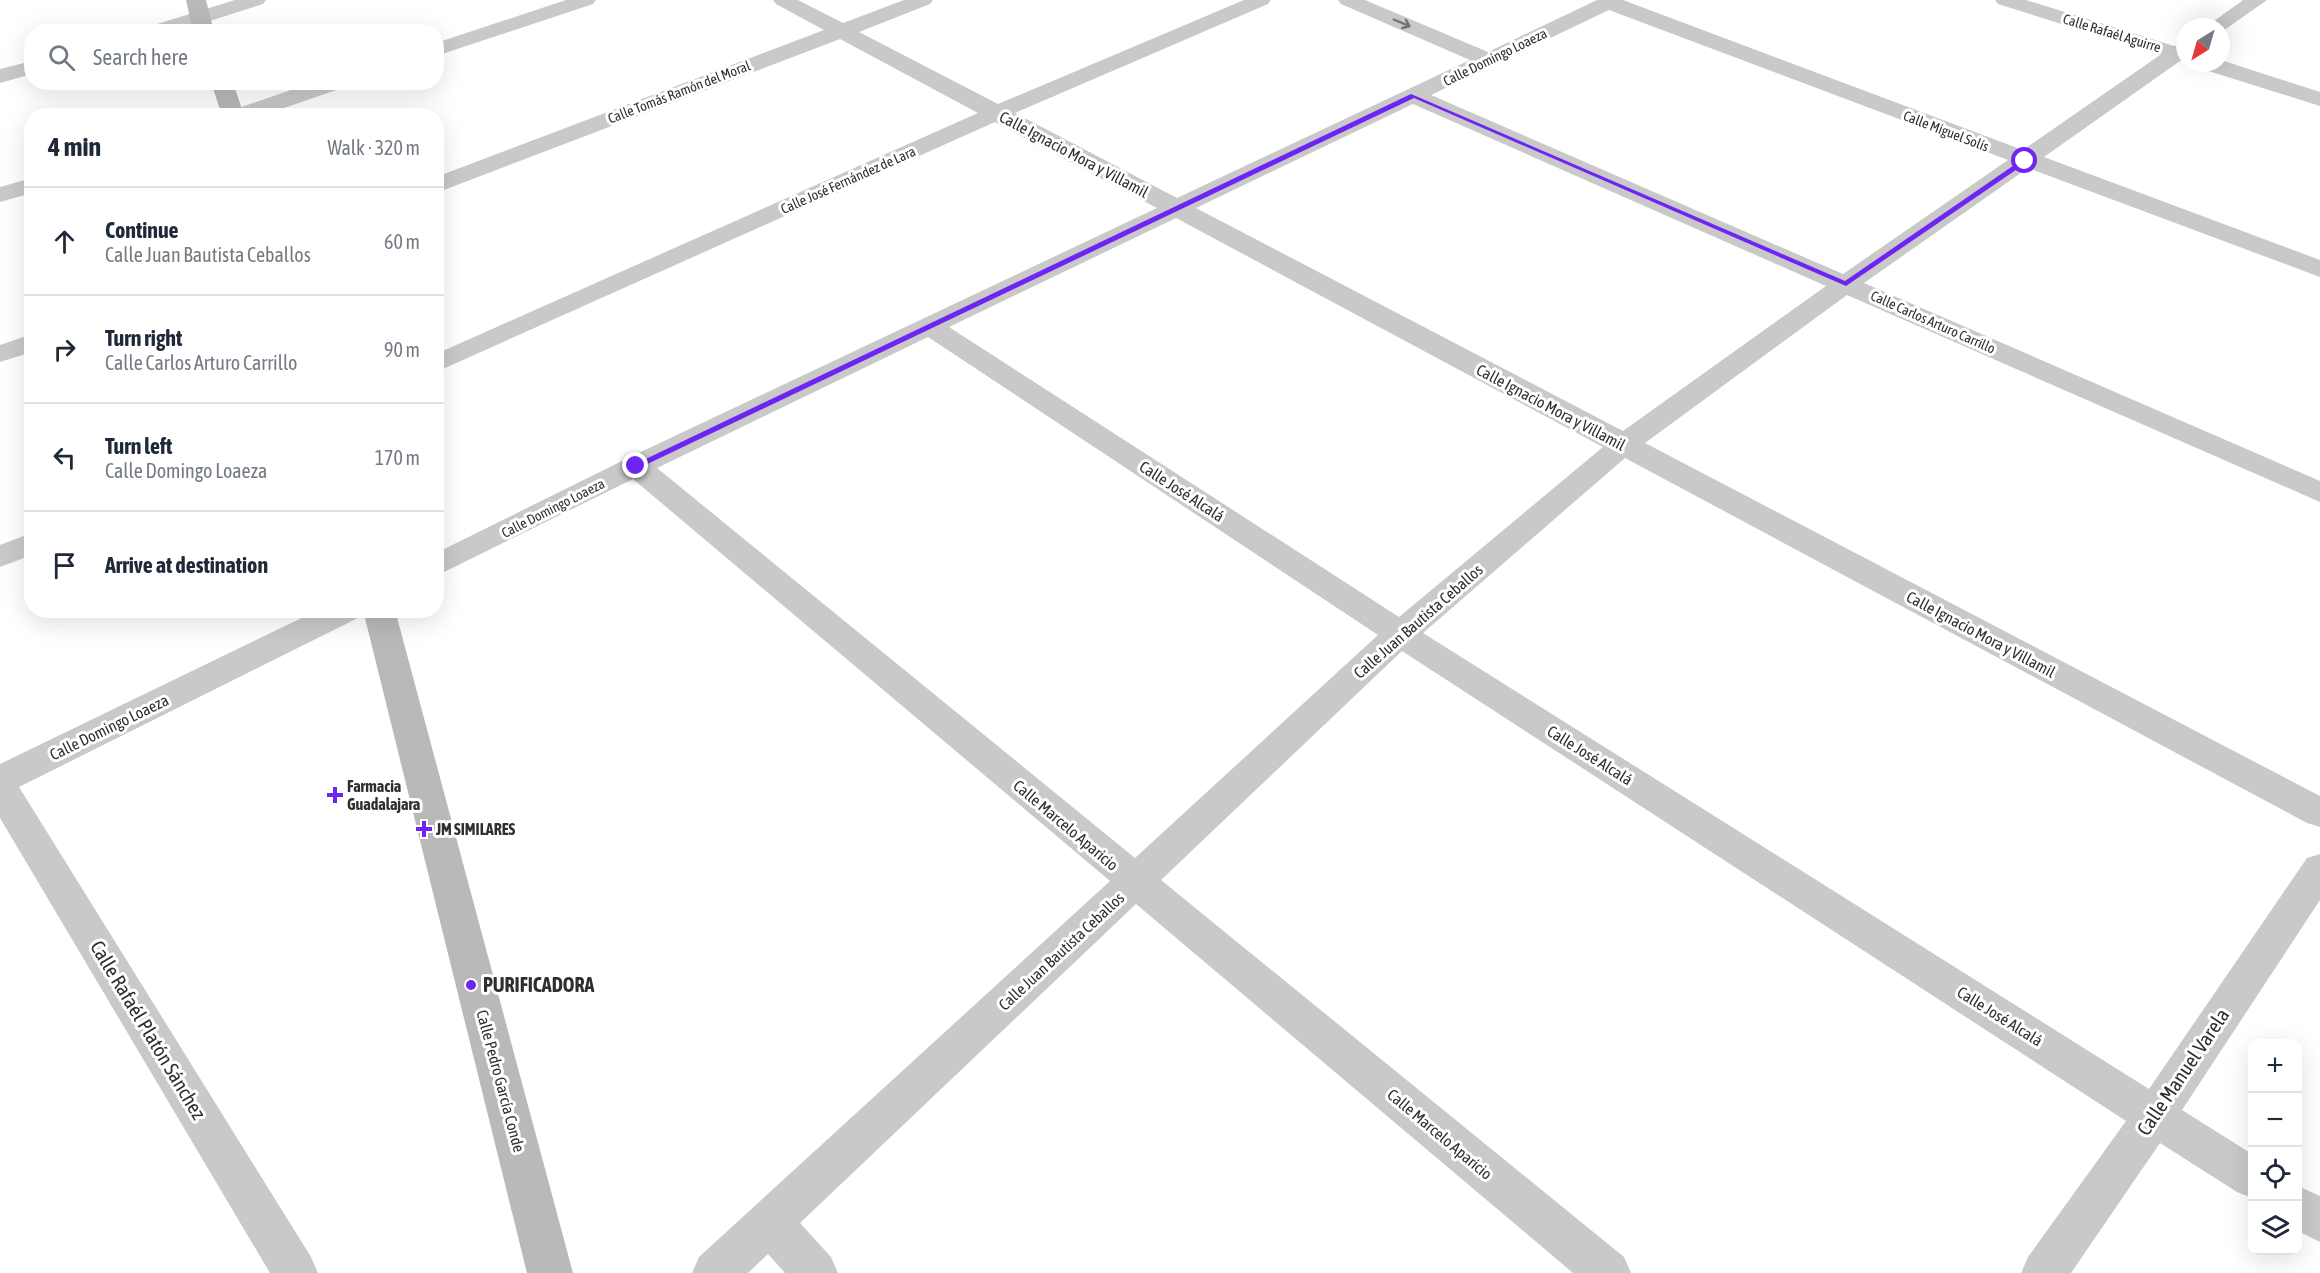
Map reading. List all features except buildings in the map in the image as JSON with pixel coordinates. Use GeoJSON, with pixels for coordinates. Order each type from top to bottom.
{"type":"FeatureCollection","features":[{"type":"Feature","properties":{"kind":"street"},"geometry":{"type":"LineString","coordinates":[[176,24],[256,0]]}},
{"type":"Feature","properties":{"kind":"street"},"geometry":{"type":"LineString","coordinates":[[444,47],[586,0]]}},
{"type":"Feature","properties":{"kind":"street","name":"Calle Ignacio Mora y Villamil"},"geometry":{"type":"LineString","coordinates":[[783,0],[2320,813]]}},
{"type":"Feature","properties":{"kind":"street","name":"Calle Tomás Ramón del Moral"},"geometry":{"type":"LineString","coordinates":[[444,183],[923,0]]}},
{"type":"Feature","properties":{"kind":"street","name":"Calle José Fernández de Lara"},"geometry":{"type":"LineString","coordinates":[[444,360],[996,113],[1261,0]]}},
{"type":"Feature","properties":{"kind":"street"},"geometry":{"type":"LineString","coordinates":[[1348,0],[1489,60]]}},
{"type":"Feature","properties":{"kind":"street","name":"Calle Rafaél Aguirre"},"geometry":{"type":"LineString","coordinates":[[2005,0],[2176,50]]}},
{"type":"Feature","properties":{"kind":"street"},"geometry":{"type":"LineString","coordinates":[[2230,18],[2257,0]]}},
{"type":"Feature","properties":{"kind":"street","name":"Calle Domingo Loaeza"},"geometry":{"type":"LineString","coordinates":[[444,562],[636,466],[1610,1]]}},
{"type":"Feature","properties":{"kind":"street","name":"Calle Miguel Solís"},"geometry":{"type":"LineString","coordinates":[[1610,1],[2025,161],[2320,269]]}},
{"type":"Feature","properties":{"kind":"street","name":"Calle Juan Bautista Ceballos"},"geometry":{"type":"LineString","coordinates":[[715,1273],[1400,634],[1623,445],[1846,284],[2176,56]]}},
{"type":"Feature","properties":{"kind":"street"},"geometry":{"type":"LineString","coordinates":[[0,76],[24,69]]}},
{"type":"Feature","properties":{"kind":"street"},"geometry":{"type":"LineString","coordinates":[[2230,70],[2320,99]]}},
{"type":"Feature","properties":{"kind":"street"},"geometry":{"type":"LineString","coordinates":[[225,90],[230,108]]}},
{"type":"Feature","properties":{"kind":"street"},"geometry":{"type":"LineString","coordinates":[[261,108],[314,90]]}},
{"type":"Feature","properties":{"kind":"street","name":"Calle Carlos Arturo Carrillo"},"geometry":{"type":"LineString","coordinates":[[1414,96],[2320,492]]}},
{"type":"Feature","properties":{"kind":"street"},"geometry":{"type":"LineString","coordinates":[[0,195],[24,188]]}},
{"type":"Feature","properties":{"kind":"street","name":"Calle José Alcalá"},"geometry":{"type":"LineString","coordinates":[[930,327],[1400,634],[2248,1175]]}},
{"type":"Feature","properties":{"kind":"street"},"geometry":{"type":"LineString","coordinates":[[0,354],[24,345]]}},
{"type":"Feature","properties":{"kind":"street","name":"Calle Marcelo Aparicio"},"geometry":{"type":"LineString","coordinates":[[636,466],[1134,882],[1608,1273]]}},
{"type":"Feature","properties":{"kind":"street"},"geometry":{"type":"LineString","coordinates":[[0,557],[24,546]]}},
{"type":"Feature","properties":{"kind":"street","name":"Calle Domingo Loaeza"},"geometry":{"type":"LineString","coordinates":[[0,780],[331,618]]}},
{"type":"Feature","properties":{"kind":"street","name":"Calle Pedro García Conde"},"geometry":{"type":"LineString","coordinates":[[381,618],[550,1273]]}},
{"type":"Feature","properties":{"kind":"street","name":"Calle Rafaél Platón Sánchez"},"geometry":{"type":"LineString","coordinates":[[0,787],[295,1273]]}},
{"type":"Feature","properties":{"kind":"street","name":"Calle Manuel Varela"},"geometry":{"type":"LineString","coordinates":[[2044,1273],[2156,1115],[2320,869]]}},
{"type":"Feature","properties":{"kind":"street"},"geometry":{"type":"LineString","coordinates":[[2302,1210],[2320,1221]]}},
{"type":"Feature","properties":{"kind":"street"},"geometry":{"type":"LineString","coordinates":[[770,1223],[815,1273]]}},
{"type":"Feature","properties":{"kind":"place","name":"Farmacia Guadalajara"},"geometry":{"type":"Point","coordinates":[335,795]}},
{"type":"Feature","properties":{"kind":"place","name":"JM SIMILARES"},"geometry":{"type":"Point","coordinates":[424,829]}},
{"type":"Feature","properties":{"kind":"place","name":"PURIFICADORA"},"geometry":{"type":"Point","coordinates":[471,985]}},
{"type":"Feature","properties":{"kind":"route"},"geometry":{"type":"LineString","coordinates":[[636,466],[1414,96],[1846,284],[2025,161]]}}]}
